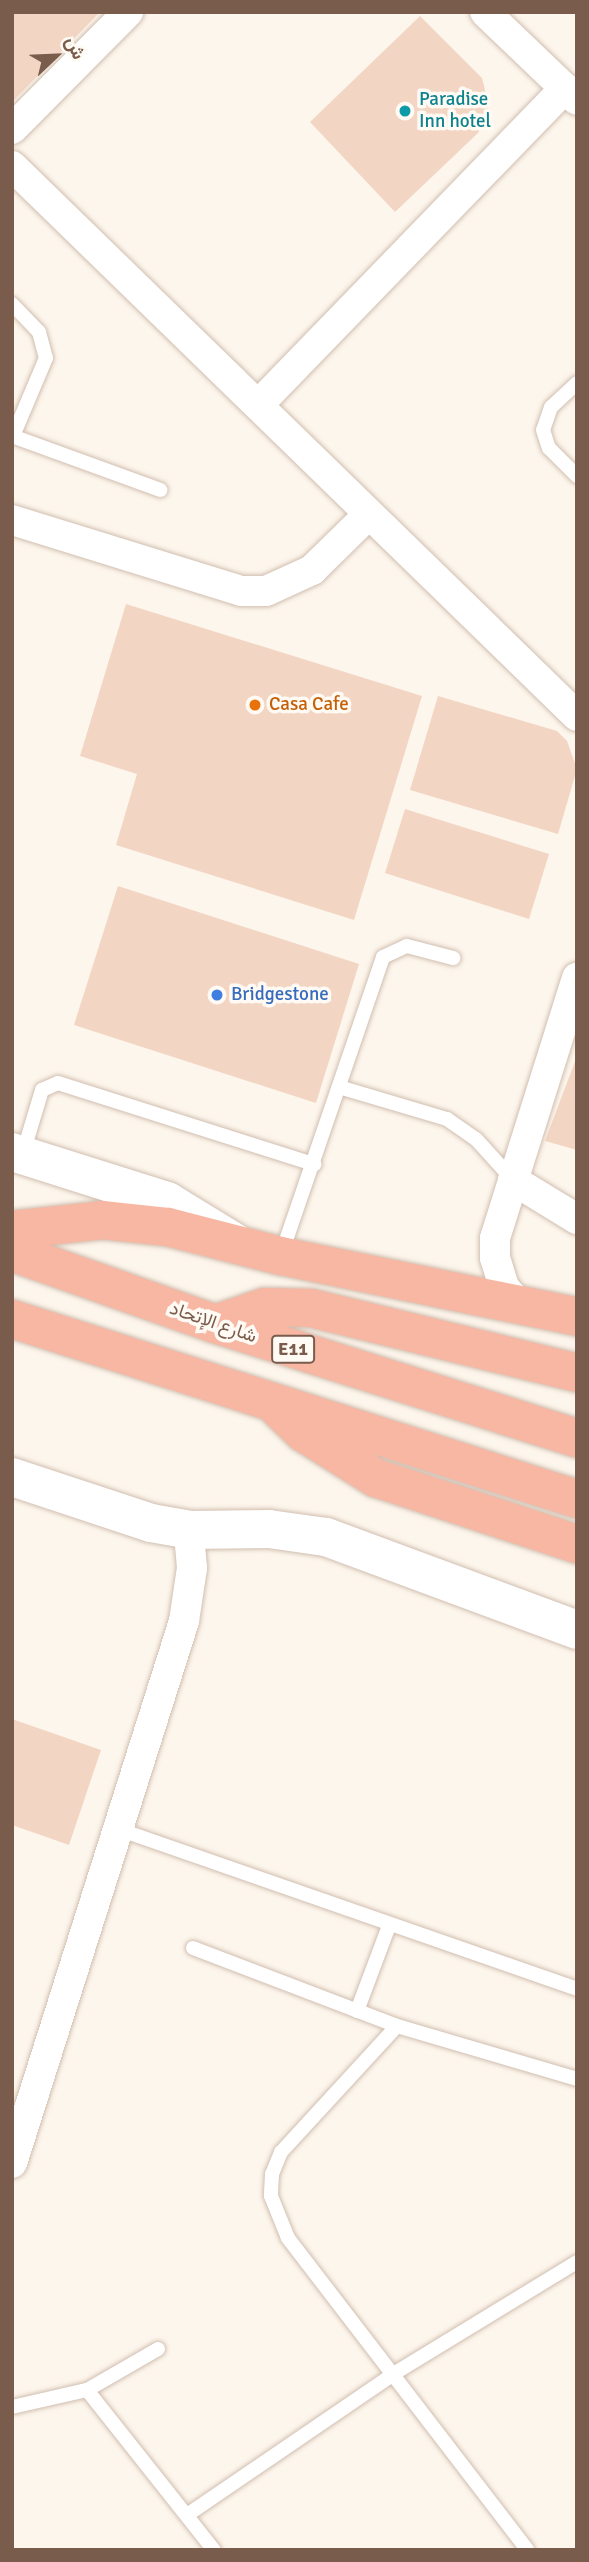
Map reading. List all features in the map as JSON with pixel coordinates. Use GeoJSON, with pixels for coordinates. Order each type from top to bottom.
{"type":"FeatureCollection","features":[{"type":"Feature","properties":{"kind":"highway"},"geometry":{"type":"LineString","coordinates":[[12,1230],[70,1221],[135,1222],[523,1309],[577,1317]]}},
{"type":"Feature","properties":{"kind":"highway","name":"شارع الإتحاد"},"geometry":{"type":"LineString","coordinates":[[12,1252],[215,1324],[577,1438]]}},
{"type":"Feature","properties":{"kind":"highway"},"geometry":{"type":"LineString","coordinates":[[215,1324],[265,1307],[311,1308],[577,1373]]}},
{"type":"Feature","properties":{"kind":"highway"},"geometry":{"type":"LineString","coordinates":[[12,1319],[268,1398],[577,1499]]}},
{"type":"Feature","properties":{"kind":"highway"},"geometry":{"type":"LineString","coordinates":[[268,1398],[304,1433],[376,1478],[577,1544]]}},
{"type":"Feature","properties":{"kind":"main road"},"geometry":{"type":"LineString","coordinates":[[17,1154],[167,1201],[238,1245]]}},
{"type":"Feature","properties":{"kind":"main road"},"geometry":{"type":"LineString","coordinates":[[12,1477],[151,1523],[189,1530],[268,1530],[326,1537],[577,1630]]}},
{"type":"Feature","properties":{"kind":"street"},"geometry":{"type":"LineString","coordinates":[[12,129],[128,12]]}},
{"type":"Feature","properties":{"kind":"street"},"geometry":{"type":"LineString","coordinates":[[259,404],[571,94],[485,12]]}},
{"type":"Feature","properties":{"kind":"street"},"geometry":{"type":"LineString","coordinates":[[12,166],[577,716]]}},
{"type":"Feature","properties":{"kind":"street"},"geometry":{"type":"LineString","coordinates":[[12,520],[241,591],[266,591],[312,570],[368,515]]}},
{"type":"Feature","properties":{"kind":"street"},"geometry":{"type":"LineString","coordinates":[[523,1309],[504,1287],[495,1258],[498,1218],[513,1180],[577,978]]}},
{"type":"Feature","properties":{"kind":"street"},"geometry":{"type":"LineString","coordinates":[[513,1180],[577,1219]]}},
{"type":"Feature","properties":{"kind":"street"},"geometry":{"type":"LineString","coordinates":[[12,2163],[121,1830],[184,1621],[192,1568],[189,1530]]}},
{"type":"Feature","properties":{"kind":"lane"},"geometry":{"type":"LineString","coordinates":[[12,304],[39,332],[46,358],[13,436],[160,491]]}},
{"type":"Feature","properties":{"kind":"lane"},"geometry":{"type":"LineString","coordinates":[[577,383],[551,407],[543,430],[549,448],[577,475]]}},
{"type":"Feature","properties":{"kind":"lane"},"geometry":{"type":"LineString","coordinates":[[281,1256],[383,957],[407,946],[453,958]]}},
{"type":"Feature","properties":{"kind":"lane"},"geometry":{"type":"LineString","coordinates":[[17,1154],[42,1090],[58,1083],[314,1164]]}},
{"type":"Feature","properties":{"kind":"lane"},"geometry":{"type":"LineString","coordinates":[[339,1087],[447,1119],[476,1139],[513,1180]]}},
{"type":"Feature","properties":{"kind":"lane"},"geometry":{"type":"LineString","coordinates":[[121,1830],[389,1926],[577,1989]]}},
{"type":"Feature","properties":{"kind":"lane"},"geometry":{"type":"LineString","coordinates":[[357,2011],[389,1926]]}},
{"type":"Feature","properties":{"kind":"lane"},"geometry":{"type":"LineString","coordinates":[[192,1948],[397,2026],[577,2080]]}},
{"type":"Feature","properties":{"kind":"lane"},"geometry":{"type":"LineString","coordinates":[[397,2026],[281,2152],[271,2196],[288,2238],[395,2373],[527,2550]]}},
{"type":"Feature","properties":{"kind":"lane"},"geometry":{"type":"LineString","coordinates":[[187,2515],[395,2373],[577,2262]]}},
{"type":"Feature","properties":{"kind":"lane"},"geometry":{"type":"LineString","coordinates":[[12,2407],[87,2390],[158,2349]]}},
{"type":"Feature","properties":{"kind":"lane"},"geometry":{"type":"LineString","coordinates":[[87,2390],[214,2550]]}},
{"type":"Feature","properties":{"kind":"building"},"geometry":{"type":"Polygon","coordinates":[[[12,12],[100,12],[14,100],[12,12]]]}},
{"type":"Feature","properties":{"kind":"building","name":"Paradise Inn hotel"},"geometry":{"type":"Polygon","coordinates":[[[420,16],[482,78],[489,106],[478,133],[395,212],[310,122],[420,16]]]}},
{"type":"Feature","properties":{"kind":"building"},"geometry":{"type":"Polygon","coordinates":[[[126,604],[422,696],[354,920],[116,845],[137,774],[80,756],[126,604]]]}},
{"type":"Feature","properties":{"kind":"building"},"geometry":{"type":"Polygon","coordinates":[[[438,696],[557,731],[567,741],[577,769],[558,834],[410,790],[438,696]]]}},
{"type":"Feature","properties":{"kind":"building"},"geometry":{"type":"Polygon","coordinates":[[[405,809],[549,854],[529,919],[385,873],[405,809]]]}},
{"type":"Feature","properties":{"kind":"building","name":"Bridgestone"},"geometry":{"type":"Polygon","coordinates":[[[118,886],[359,964],[316,1103],[74,1025],[118,886]]]}},
{"type":"Feature","properties":{"kind":"building"},"geometry":{"type":"Polygon","coordinates":[[[577,1056],[577,1150],[545,1141],[577,1056]]]}},
{"type":"Feature","properties":{"kind":"building"},"geometry":{"type":"Polygon","coordinates":[[[12,1719],[101,1750],[69,1845],[12,1825],[12,1719]]]}},
{"type":"Feature","properties":{"kind":"place","name":"Paradise Inn hotel"},"geometry":{"type":"Point","coordinates":[405,111]}},
{"type":"Feature","properties":{"kind":"place","name":"Casa Cafe"},"geometry":{"type":"Point","coordinates":[255,705]}},
{"type":"Feature","properties":{"kind":"place","name":"Bridgestone"},"geometry":{"type":"Point","coordinates":[217,995]}}]}
